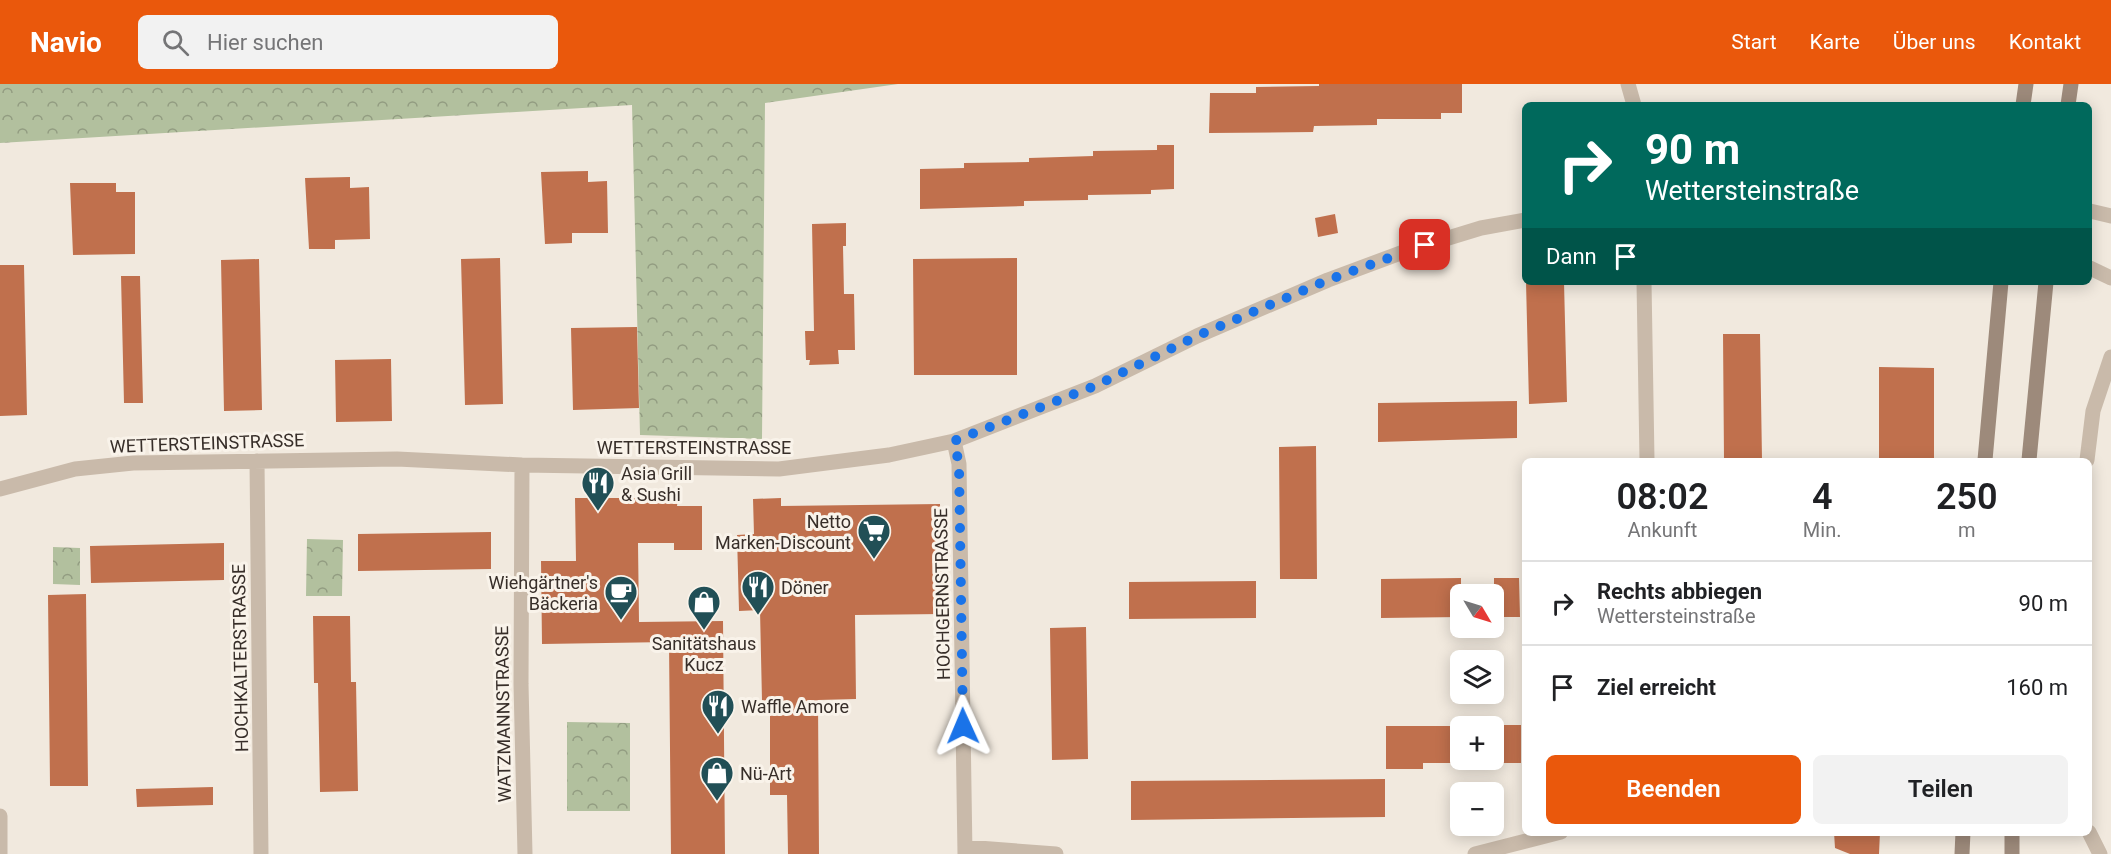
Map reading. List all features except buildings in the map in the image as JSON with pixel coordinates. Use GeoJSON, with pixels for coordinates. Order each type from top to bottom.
{"type":"FeatureCollection","features":[{"type":"Feature","properties":{"kind":"main road"},"geometry":{"type":"LineString","coordinates":[[2023,102],[2026,84]]}},
{"type":"Feature","properties":{"kind":"main road"},"geometry":{"type":"LineString","coordinates":[[2068,102],[2071,84]]}},
{"type":"Feature","properties":{"kind":"main road"},"geometry":{"type":"LineString","coordinates":[[1985,458],[2001,285]]}},
{"type":"Feature","properties":{"kind":"main road"},"geometry":{"type":"LineString","coordinates":[[2029,458],[2046,285]]}},
{"type":"Feature","properties":{"kind":"main road"},"geometry":{"type":"LineString","coordinates":[[1962,836],[1962,854]]}},
{"type":"Feature","properties":{"kind":"main road"},"geometry":{"type":"LineString","coordinates":[[2012,836],[2012,854]]}},
{"type":"Feature","properties":{"kind":"street"},"geometry":{"type":"LineString","coordinates":[[1628,84],[1633,102]]}},
{"type":"Feature","properties":{"kind":"street"},"geometry":{"type":"LineString","coordinates":[[2092,211],[2111,216]]}},
{"type":"Feature","properties":{"kind":"street","name":"WETTERSTEINSTRASSE"},"geometry":{"type":"LineString","coordinates":[[0,489],[75,469],[133,463],[397,459],[522,465],[779,469],[889,455],[954,441],[1095,386],[1197,336],[1328,280],[1406,251],[1481,228],[1522,221]]}},
{"type":"Feature","properties":{"kind":"street"},"geometry":{"type":"LineString","coordinates":[[2092,269],[2111,278]]}},
{"type":"Feature","properties":{"kind":"street"},"geometry":{"type":"LineString","coordinates":[[1644,285],[1647,458]]}},
{"type":"Feature","properties":{"kind":"street"},"geometry":{"type":"LineString","coordinates":[[2087,458],[2093,411],[2111,357]]}},
{"type":"Feature","properties":{"kind":"street","name":"HOCHGERNSTRASSE"},"geometry":{"type":"LineString","coordinates":[[954,441],[959,464],[965,851]]}},
{"type":"Feature","properties":{"kind":"street","name":"HOCHKALTERSTRASSE"},"geometry":{"type":"LineString","coordinates":[[257,461],[261,854]]}},
{"type":"Feature","properties":{"kind":"street","name":"WATZMANNSTRASSE"},"geometry":{"type":"LineString","coordinates":[[522,465],[521,684],[525,854]]}},
{"type":"Feature","properties":{"kind":"street"},"geometry":{"type":"LineString","coordinates":[[0,816],[0,854]]}},
{"type":"Feature","properties":{"kind":"street"},"geometry":{"type":"LineString","coordinates":[[1475,854],[1545,836]]}},
{"type":"Feature","properties":{"kind":"street"},"geometry":{"type":"LineString","coordinates":[[2091,836],[2100,854]]}},
{"type":"Feature","properties":{"kind":"street"},"geometry":{"type":"LineString","coordinates":[[965,851],[1056,854]]}},
{"type":"Feature","properties":{"kind":"green space"},"geometry":{"type":"Polygon","coordinates":[[[0,84],[898,84],[765,103],[762,439],[640,435],[632,105],[0,143],[0,84]]]}},
{"type":"Feature","properties":{"kind":"green space"},"geometry":{"type":"Polygon","coordinates":[[[307,539],[343,540],[342,596],[306,596],[307,539]]]}},
{"type":"Feature","properties":{"kind":"green space"},"geometry":{"type":"Polygon","coordinates":[[[53,547],[80,548],[80,585],[53,584],[53,547]]]}},
{"type":"Feature","properties":{"kind":"green space"},"geometry":{"type":"Polygon","coordinates":[[[567,722],[630,723],[630,811],[567,811],[567,722]]]}},
{"type":"Feature","properties":{"kind":"place","name":"Asia Grill & Sushi"},"geometry":{"type":"Point","coordinates":[598,512]}},
{"type":"Feature","properties":{"kind":"place","name":"Netto Marken-Discount"},"geometry":{"type":"Point","coordinates":[874,560]}},
{"type":"Feature","properties":{"kind":"place","name":"Döner"},"geometry":{"type":"Point","coordinates":[758,616]}},
{"type":"Feature","properties":{"kind":"place","name":"Wiehgärtner's Bäckeria"},"geometry":{"type":"Point","coordinates":[621,621]}},
{"type":"Feature","properties":{"kind":"place","name":"Sanitätshaus Kucz"},"geometry":{"type":"Point","coordinates":[704,631]}},
{"type":"Feature","properties":{"kind":"place","name":"Waffle Amore"},"geometry":{"type":"Point","coordinates":[718,735]}},
{"type":"Feature","properties":{"kind":"place","name":"Nü-Art"},"geometry":{"type":"Point","coordinates":[717,802]}},
{"type":"Feature","properties":{"kind":"route"},"geometry":{"type":"LineString","coordinates":[[963,726],[959,464],[954,441],[1095,386],[1197,336],[1328,280],[1425,245]]}}]}
